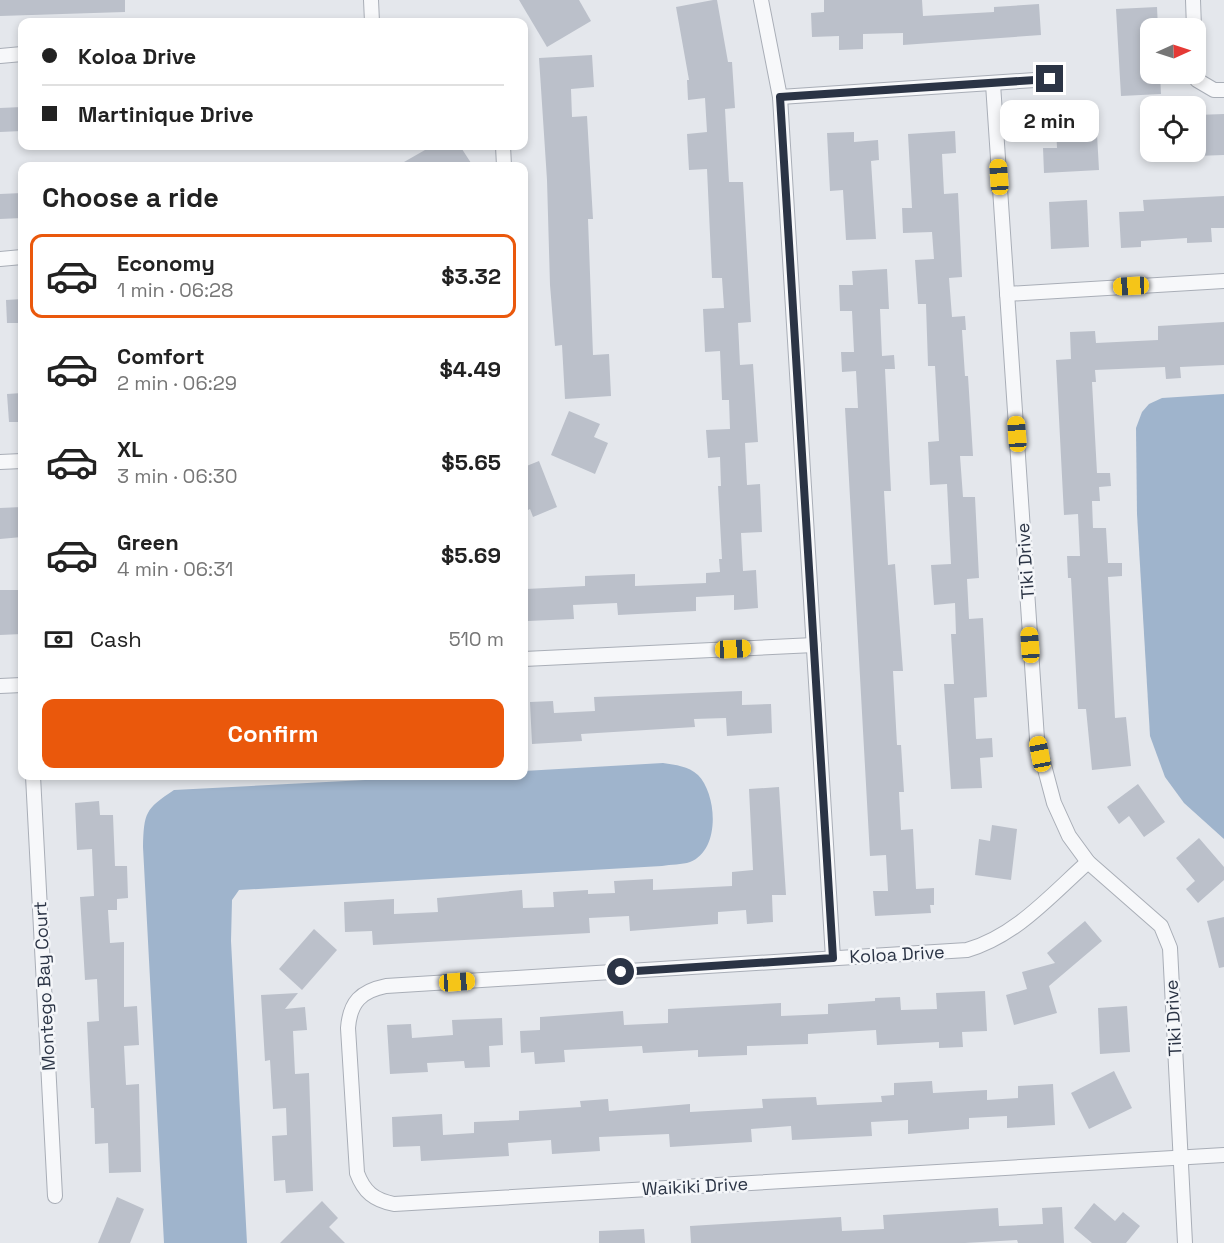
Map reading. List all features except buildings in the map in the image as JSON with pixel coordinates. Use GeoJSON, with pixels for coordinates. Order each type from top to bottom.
{"type":"FeatureCollection","features":[{"type":"Feature","properties":{"kind":"street"},"geometry":{"type":"LineString","coordinates":[[371,0],[372,18]]}},
{"type":"Feature","properties":{"kind":"street"},"geometry":{"type":"LineString","coordinates":[[760,0],[780,97],[833,958]]}},
{"type":"Feature","properties":{"kind":"street"},"geometry":{"type":"LineString","coordinates":[[1193,0],[1194,18]]}},
{"type":"Feature","properties":{"kind":"street"},"geometry":{"type":"LineString","coordinates":[[0,56],[18,54]]}},
{"type":"Feature","properties":{"kind":"street"},"geometry":{"type":"LineString","coordinates":[[780,97],[1050,79]]}},
{"type":"Feature","properties":{"kind":"street","name":"Tiki Drive"},"geometry":{"type":"LineString","coordinates":[[993,84],[1037,739],[1054,803],[1069,836],[1088,862],[1161,926],[1170,948],[1185,1243]]}},
{"type":"Feature","properties":{"kind":"street"},"geometry":{"type":"LineString","coordinates":[[1204,84],[1214,90],[1224,90]]}},
{"type":"Feature","properties":{"kind":"street"},"geometry":{"type":"LineString","coordinates":[[0,259],[18,258]]}},
{"type":"Feature","properties":{"kind":"street"},"geometry":{"type":"LineString","coordinates":[[1007,294],[1224,281]]}},
{"type":"Feature","properties":{"kind":"street"},"geometry":{"type":"LineString","coordinates":[[0,462],[18,461]]}},
{"type":"Feature","properties":{"kind":"street"},"geometry":{"type":"LineString","coordinates":[[528,659],[813,645]]}},
{"type":"Feature","properties":{"kind":"street"},"geometry":{"type":"LineString","coordinates":[[0,686],[18,685]]}},
{"type":"Feature","properties":{"kind":"street","name":"Montego Bay Court"},"geometry":{"type":"LineString","coordinates":[[33,780],[55,1196]]}},
{"type":"Feature","properties":{"kind":"street","name":"Koloa Drive"},"geometry":{"type":"LineString","coordinates":[[356,1000],[370,990],[386,986],[967,950],[988,944],[1014,929],[1088,862]]}},
{"type":"Feature","properties":{"kind":"street","name":"Waikiki Drive"},"geometry":{"type":"LineString","coordinates":[[356,1000],[349,1013],[348,1028],[357,1173],[361,1186],[371,1196],[394,1204],[1224,1155]]}},
{"type":"Feature","properties":{"kind":"water"},"geometry":{"type":"Polygon","coordinates":[[[1224,394],[1224,839],[1184,803],[1165,777],[1150,736],[1137,514],[1136,428],[1142,412],[1149,404],[1162,398],[1224,394]]]}},
{"type":"Feature","properties":{"kind":"water"},"geometry":{"type":"Polygon","coordinates":[[[663,763],[682,766],[698,775],[709,795],[713,821],[707,846],[700,856],[690,862],[662,866],[239,890],[232,900],[231,941],[247,1243],[164,1243],[143,847],[144,826],[152,807],[174,790],[365,780],[528,780],[528,771],[663,763]]]}},
{"type":"Feature","properties":{"kind":"route"},"geometry":{"type":"LineString","coordinates":[[621,972],[833,958],[780,97],[1050,79]]}}]}
